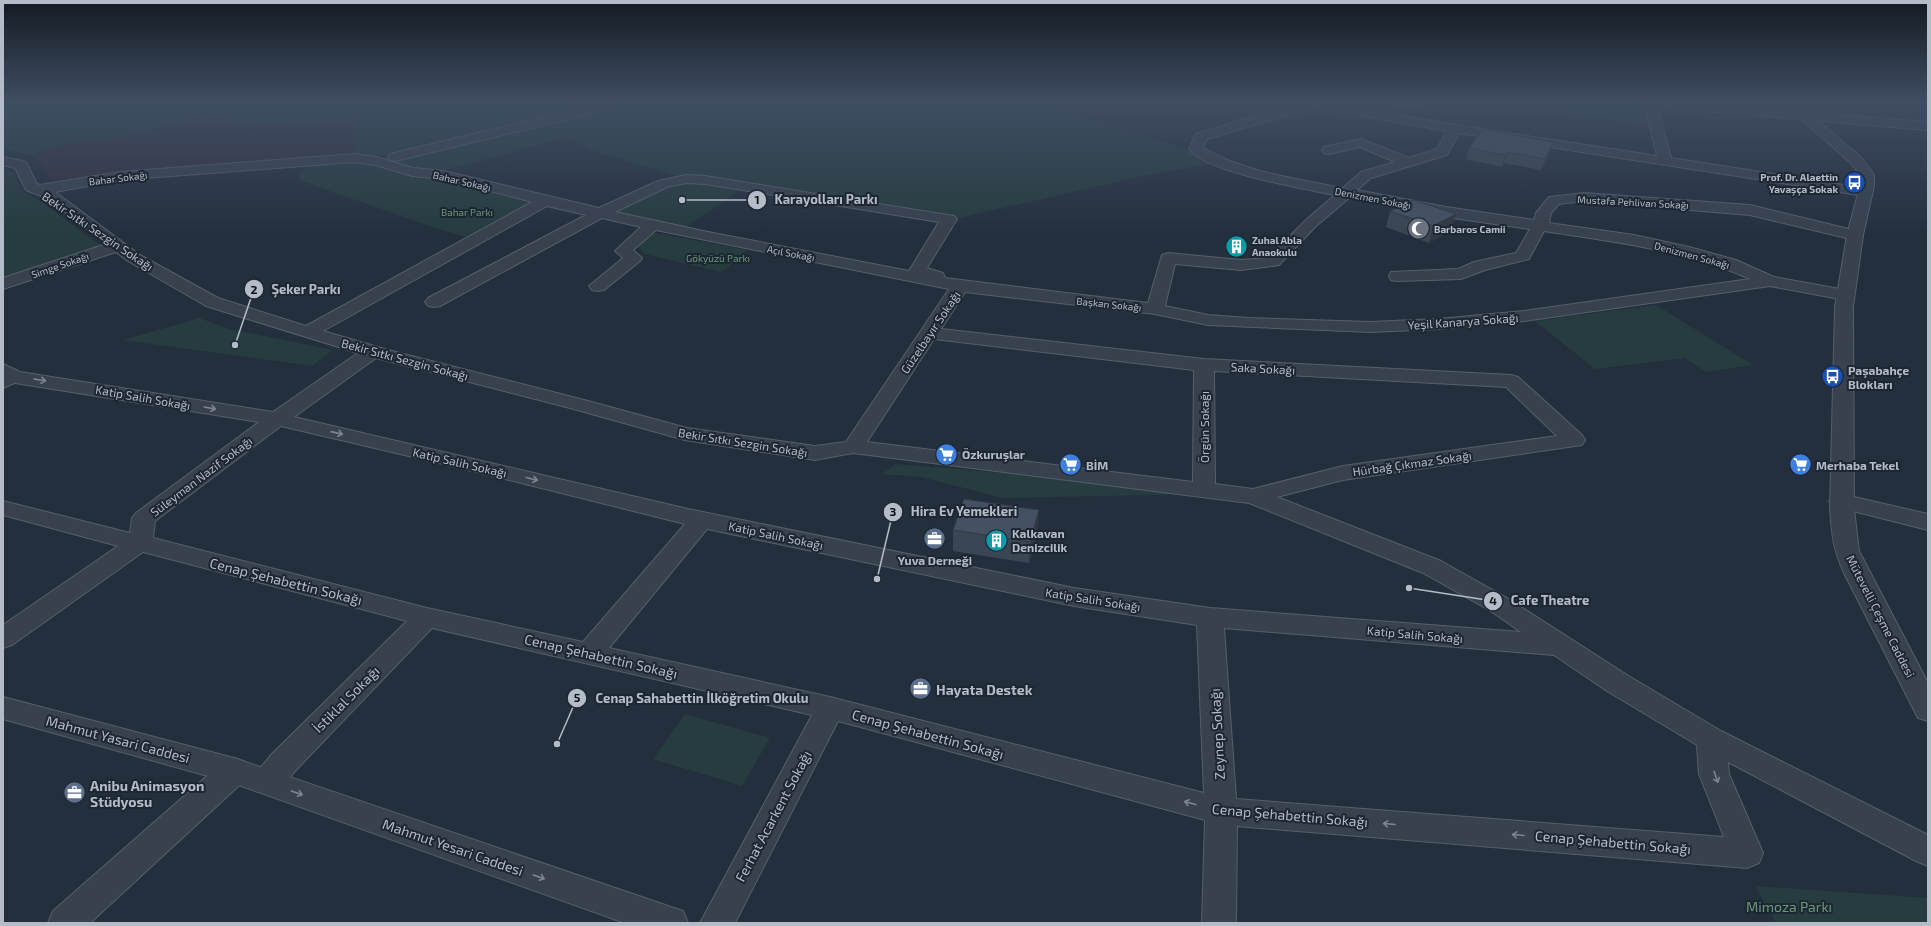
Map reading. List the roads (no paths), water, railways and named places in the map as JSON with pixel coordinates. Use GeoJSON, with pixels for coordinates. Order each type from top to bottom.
{"type":"FeatureCollection","features":[{"type":"Feature","properties":{"kind":"street"},"geometry":{"type":"LineString","coordinates":[[395,157],[444,145]]}},
{"type":"Feature","properties":{"kind":"street","name":"Denizmen Sokağı"},"geometry":{"type":"LineString","coordinates":[[1198,145],[1196,149],[1219,162],[1270,178],[1446,212],[1634,240],[1689,252],[1730,264],[1770,281],[1845,295]]}},
{"type":"Feature","properties":{"kind":"street"},"geometry":{"type":"LineString","coordinates":[[1329,150],[1351,145]]}},
{"type":"Feature","properties":{"kind":"street"},"geometry":{"type":"LineString","coordinates":[[1366,145],[1408,162]]}},
{"type":"Feature","properties":{"kind":"street","name":"Başkan Sokağı"},"geometry":{"type":"LineString","coordinates":[[960,286],[1156,309],[1168,258],[1241,265],[1273,262],[1311,223],[1366,175],[1442,152],[1446,145]]}},
{"type":"Feature","properties":{"kind":"street"},"geometry":{"type":"LineString","coordinates":[[1565,145],[1865,192]]}},
{"type":"Feature","properties":{"kind":"street"},"geometry":{"type":"LineString","coordinates":[[1661,145],[1665,160]]}},
{"type":"Feature","properties":{"kind":"street","name":"Mütevelli Çeşme Caddesi"},"geometry":{"type":"LineString","coordinates":[[1837,145],[1860,165],[1867,175],[1868,180],[1855,235],[1845,295],[1842,501],[1844,535],[1847,551],[1928,710]]}},
{"type":"Feature","properties":{"kind":"street","name":"Bahar Sokağı"},"geometry":{"type":"LineString","coordinates":[[39,190],[120,176],[354,158],[377,161],[412,172],[444,175],[599,214]]}},
{"type":"Feature","properties":{"kind":"street","name":"Bekir Sıtkı Sezgin Sokağı"},"geometry":{"type":"LineString","coordinates":[[3,161],[21,165],[31,187],[51,195],[116,246],[134,258],[212,302],[374,351],[684,434],[815,453],[853,447],[1253,496]]}},
{"type":"Feature","properties":{"kind":"street","name":"Güzelbayır Sokağı"},"geometry":{"type":"LineString","coordinates":[[599,214],[664,184],[686,179],[705,180],[949,219],[917,270],[960,286],[931,333],[853,447]]}},
{"type":"Feature","properties":{"kind":"street","name":"Mustafa Pehlivan Sokağı"},"geometry":{"type":"LineString","coordinates":[[1397,276],[1461,274],[1480,266],[1523,256],[1531,238],[1540,226],[1544,213],[1554,200],[1584,197],[1750,210],[1855,235]]}},
{"type":"Feature","properties":{"kind":"street"},"geometry":{"type":"LineString","coordinates":[[308,332],[545,201]]}},
{"type":"Feature","properties":{"kind":"street"},"geometry":{"type":"LineString","coordinates":[[434,302],[599,214]]}},
{"type":"Feature","properties":{"kind":"street","name":"Açıl Sokağı"},"geometry":{"type":"LineString","coordinates":[[599,214],[960,286]]}},
{"type":"Feature","properties":{"kind":"street"},"geometry":{"type":"LineString","coordinates":[[598,286],[634,258],[623,251],[652,225]]}},
{"type":"Feature","properties":{"kind":"street","name":"Simge Sokağı"},"geometry":{"type":"LineString","coordinates":[[3,284],[116,246]]}},
{"type":"Feature","properties":{"kind":"street","name":"Yeşil Kanarya Sokağı"},"geometry":{"type":"LineString","coordinates":[[1156,309],[1208,320],[1250,323],[1370,327],[1438,324],[1524,316],[1770,281]]}},
{"type":"Feature","properties":{"kind":"street","name":"Saka Sokağı"},"geometry":{"type":"LineString","coordinates":[[931,333],[1204,365],[1511,381],[1574,440]]}},
{"type":"Feature","properties":{"kind":"street","name":"Süleyman Nazif Sokağı"},"geometry":{"type":"LineString","coordinates":[[140,542],[144,518],[277,419],[374,351]]}},
{"type":"Feature","properties":{"kind":"street","name":"Örgün Sokağı"},"geometry":{"type":"LineString","coordinates":[[1204,365],[1204,490]]}},
{"type":"Feature","properties":{"kind":"street","name":"Katip Salih Sokağı"},"geometry":{"type":"LineString","coordinates":[[7,377],[277,419],[481,466],[700,520],[1074,597],[1210,617],[1558,646]]}},
{"type":"Feature","properties":{"kind":"street","name":"Hürbağ Çıkmaz Sokağı"},"geometry":{"type":"LineString","coordinates":[[1253,496],[1343,473],[1574,440]]}},
{"type":"Feature","properties":{"kind":"street"},"geometry":{"type":"LineString","coordinates":[[1253,496],[1432,567],[1498,604],[1558,646],[1616,683],[1711,739],[1928,851]]}},
{"type":"Feature","properties":{"kind":"street"},"geometry":{"type":"LineString","coordinates":[[1842,501],[1928,522]]}},
{"type":"Feature","properties":{"kind":"street","name":"Cenap Şehabettin Sokağı"},"geometry":{"type":"LineString","coordinates":[[3,508],[140,542],[212,563],[427,617],[830,708],[1220,811],[1747,853],[1714,774],[1711,739]]}},
{"type":"Feature","properties":{"kind":"street"},"geometry":{"type":"LineString","coordinates":[[589,654],[700,520]]}},
{"type":"Feature","properties":{"kind":"street"},"geometry":{"type":"LineString","coordinates":[[3,638],[140,542]]}},
{"type":"Feature","properties":{"kind":"street","name":"İstiklal Sokağı"},"geometry":{"type":"LineString","coordinates":[[266,782],[427,617]]}},
{"type":"Feature","properties":{"kind":"street","name":"Zeynep Sokağı"},"geometry":{"type":"LineString","coordinates":[[1210,617],[1220,811],[1220,923]]}},
{"type":"Feature","properties":{"kind":"street","name":"Mahmut Yasari Caddesi"},"geometry":{"type":"LineString","coordinates":[[3,708],[234,771]]}},
{"type":"Feature","properties":{"kind":"street","name":"Ferhat Acarkent Sokağı"},"geometry":{"type":"LineString","coordinates":[[717,923],[830,708]]}},
{"type":"Feature","properties":{"kind":"street"},"geometry":{"type":"LineString","coordinates":[[65,923],[234,771]]}},
{"type":"Feature","properties":{"kind":"street","name":"Mahmut Yesari Caddesi"},"geometry":{"type":"LineString","coordinates":[[234,771],[671,923]]}},
{"type":"Feature","properties":{"kind":"place","name":"Prof. Dr. Alaettin Yavaşça Sokak"},"geometry":{"type":"Point","coordinates":[1854,183]}},
{"type":"Feature","properties":{"kind":"place","name":"Karayolları Parkı"},"geometry":{"type":"Point","coordinates":[682,200]}},
{"type":"Feature","properties":{"kind":"place","name":"Barbaros Camii"},"geometry":{"type":"Point","coordinates":[1419,229]}},
{"type":"Feature","properties":{"kind":"place","name":"Zuhal Abla Anaokulu"},"geometry":{"type":"Point","coordinates":[1237,246]}},
{"type":"Feature","properties":{"kind":"place","name":"Şeker Parkı"},"geometry":{"type":"Point","coordinates":[235,345]}},
{"type":"Feature","properties":{"kind":"place","name":"Paşabahçe Blokları"},"geometry":{"type":"Point","coordinates":[1832,377]}},
{"type":"Feature","properties":{"kind":"place","name":"Özkuruşlar"},"geometry":{"type":"Point","coordinates":[946,454]}},
{"type":"Feature","properties":{"kind":"place","name":"BİM"},"geometry":{"type":"Point","coordinates":[1070,465]}},
{"type":"Feature","properties":{"kind":"place","name":"Merhaba Tekel"},"geometry":{"type":"Point","coordinates":[1800,465]}},
{"type":"Feature","properties":{"kind":"place","name":"Yuva Derneği"},"geometry":{"type":"Point","coordinates":[935,539]}},
{"type":"Feature","properties":{"kind":"place","name":"Kalkavan Denizcilik"},"geometry":{"type":"Point","coordinates":[996,540]}},
{"type":"Feature","properties":{"kind":"place","name":"Hira Ev Yemekleri"},"geometry":{"type":"Point","coordinates":[877,579]}},
{"type":"Feature","properties":{"kind":"place","name":"Cafe Theatre"},"geometry":{"type":"Point","coordinates":[1409,588]}},
{"type":"Feature","properties":{"kind":"place","name":"Hayata Destek"},"geometry":{"type":"Point","coordinates":[921,689]}},
{"type":"Feature","properties":{"kind":"place","name":"Cenap Sahabettin İlköğretim Okulu"},"geometry":{"type":"Point","coordinates":[557,744]}},
{"type":"Feature","properties":{"kind":"place","name":"Anibu Animasyon Stüdyosu"},"geometry":{"type":"Point","coordinates":[75,793]}},
{"type":"Feature","properties":{"kind":"park label","name":"Bahar Parkı"},"geometry":{"type":"Point","coordinates":[467,212]}},
{"type":"Feature","properties":{"kind":"park label","name":"Gökyüzü Parkı"},"geometry":{"type":"Point","coordinates":[718,258]}},
{"type":"Feature","properties":{"kind":"park label","name":"Mimoza Parkı"},"geometry":{"type":"Point","coordinates":[1789,906]}}]}
